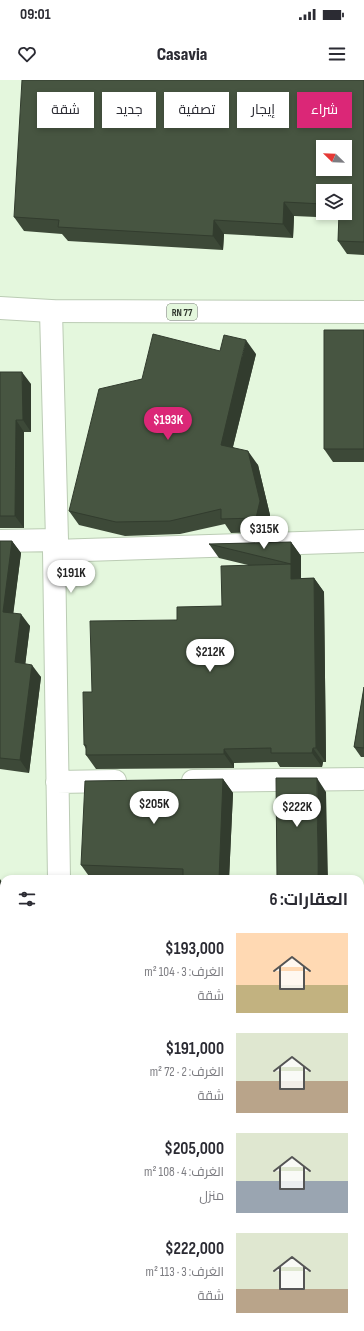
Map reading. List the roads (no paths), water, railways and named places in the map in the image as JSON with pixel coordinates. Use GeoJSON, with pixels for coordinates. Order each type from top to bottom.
{"type":"FeatureCollection","features":[{"type":"Feature","properties":{"kind":"street","name":"RN 77"},"geometry":{"type":"LineString","coordinates":[[0,308],[51,311],[364,312]]}},
{"type":"Feature","properties":{"kind":"street"},"geometry":{"type":"LineString","coordinates":[[51,311],[56,545],[59,875]]}},
{"type":"Feature","properties":{"kind":"street"},"geometry":{"type":"LineString","coordinates":[[0,541],[56,545],[364,541]]}},
{"type":"Feature","properties":{"kind":"street"},"geometry":{"type":"LineString","coordinates":[[175,781],[362,779]]}},
{"type":"Feature","properties":{"kind":"street"},"geometry":{"type":"LineString","coordinates":[[58,782],[136,781]]}}]}
